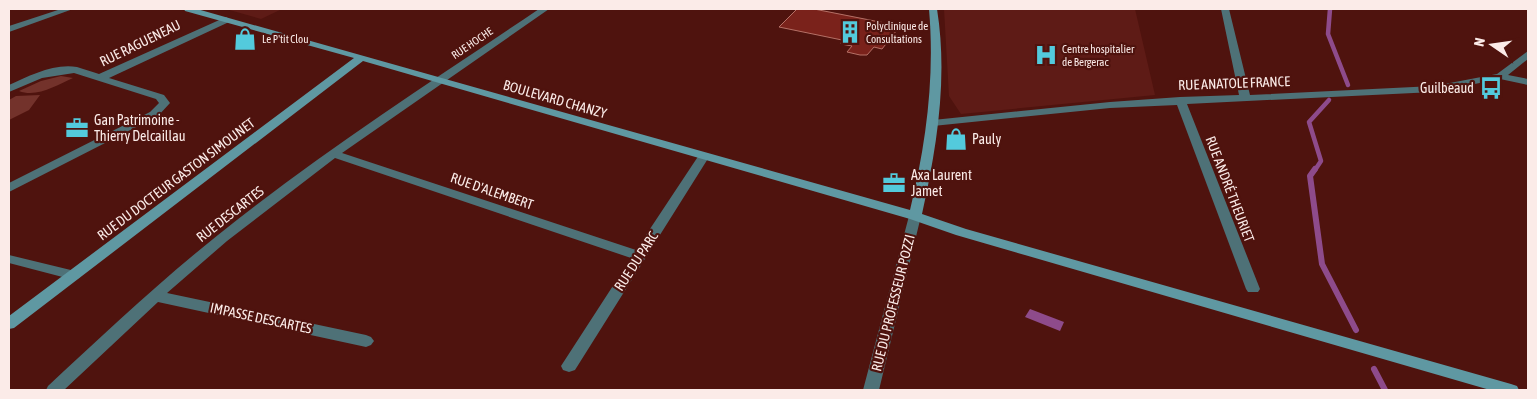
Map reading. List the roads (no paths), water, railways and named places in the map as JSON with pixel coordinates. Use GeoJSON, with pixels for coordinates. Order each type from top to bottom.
{"type":"FeatureCollection","features":[{"type":"Feature","properties":{"kind":"main road","name":"BOULEVARD CHANZY"},"geometry":{"type":"LineString","coordinates":[[188,9],[915,216],[1027,252],[1511,390]]}},
{"type":"Feature","properties":{"kind":"main road"},"geometry":{"type":"LineString","coordinates":[[915,216],[933,123],[936,34],[933,9]]}},
{"type":"Feature","properties":{"kind":"main road","name":"RUE DU DOCTEUR GASTON SIMOUNET"},"geometry":{"type":"LineString","coordinates":[[9,324],[360,58]]}},
{"type":"Feature","properties":{"kind":"street"},"geometry":{"type":"LineString","coordinates":[[9,29],[69,9]]}},
{"type":"Feature","properties":{"kind":"street","name":"RUE HOCHE"},"geometry":{"type":"LineString","coordinates":[[439,80],[545,9]]}},
{"type":"Feature","properties":{"kind":"street"},"geometry":{"type":"LineString","coordinates":[[1225,9],[1245,98]]}},
{"type":"Feature","properties":{"kind":"street","name":"RUE RAGUENEAU"},"geometry":{"type":"LineString","coordinates":[[100,78],[226,20]]}},
{"type":"Feature","properties":{"kind":"street","name":"RUE ANATOLE FRANCE"},"geometry":{"type":"LineString","coordinates":[[933,123],[1110,105],[1180,100],[1434,89],[1500,76],[1528,54]]}},
{"type":"Feature","properties":{"kind":"street"},"geometry":{"type":"LineString","coordinates":[[9,90],[39,75],[60,71],[75,70],[100,78]]}},
{"type":"Feature","properties":{"kind":"street"},"geometry":{"type":"LineString","coordinates":[[1500,76],[1528,82]]}},
{"type":"Feature","properties":{"kind":"street","name":"RUE RAGUENEAU"},"geometry":{"type":"LineString","coordinates":[[9,188],[154,114],[165,103],[160,97],[100,78]]}},
{"type":"Feature","properties":{"kind":"street","name":"RUE DESCARTES"},"geometry":{"type":"LineString","coordinates":[[54,390],[155,296],[222,238],[334,154],[439,80]]}},
{"type":"Feature","properties":{"kind":"street","name":"RUE ANDRÉ THEURIET"},"geometry":{"type":"LineString","coordinates":[[1180,100],[1253,289]]}},
{"type":"Feature","properties":{"kind":"street","name":"RUE D'ALEMBERT"},"geometry":{"type":"LineString","coordinates":[[334,154],[639,256]]}},
{"type":"Feature","properties":{"kind":"street","name":"RUE DU PARC"},"geometry":{"type":"LineString","coordinates":[[569,366],[703,157]]}},
{"type":"Feature","properties":{"kind":"street","name":"RUE DU PROFESSEUR POZZI"},"geometry":{"type":"LineString","coordinates":[[872,390],[915,216]]}},
{"type":"Feature","properties":{"kind":"street"},"geometry":{"type":"LineString","coordinates":[[9,259],[74,275]]}},
{"type":"Feature","properties":{"kind":"street","name":"IMPASSE DESCARTES"},"geometry":{"type":"LineString","coordinates":[[155,296],[366,341]]}},
{"type":"Feature","properties":{"kind":"waterway"},"geometry":{"type":"LineString","coordinates":[[1330,9],[1328,34],[1348,85]]}},
{"type":"Feature","properties":{"kind":"waterway"},"geometry":{"type":"LineString","coordinates":[[1315,170],[1321,161],[1309,122],[1329,100]]}},
{"type":"Feature","properties":{"kind":"waterway"},"geometry":{"type":"LineString","coordinates":[[1315,169],[1310,176],[1322,264],[1356,330]]}},
{"type":"Feature","properties":{"kind":"waterway"},"geometry":{"type":"LineString","coordinates":[[1374,369],[1385,390]]}},
{"type":"Feature","properties":{"kind":"place","name":"Polyclinique de Consultations"},"geometry":{"type":"Point","coordinates":[850,32]}},
{"type":"Feature","properties":{"kind":"place","name":"Le P'tit Clou"},"geometry":{"type":"Point","coordinates":[245,39]}},
{"type":"Feature","properties":{"kind":"place","name":"Centre hospitalier de Bergerac"},"geometry":{"type":"Point","coordinates":[1046,55]}},
{"type":"Feature","properties":{"kind":"place","name":"Guilbeaud"},"geometry":{"type":"Point","coordinates":[1491,88]}},
{"type":"Feature","properties":{"kind":"place","name":"Gan Patrimoine - Thierry Delcaillau"},"geometry":{"type":"Point","coordinates":[77,128]}},
{"type":"Feature","properties":{"kind":"place","name":"Pauly"},"geometry":{"type":"Point","coordinates":[956,139]}},
{"type":"Feature","properties":{"kind":"place","name":"Axa Laurent Jamet"},"geometry":{"type":"Point","coordinates":[894,183]}}]}
